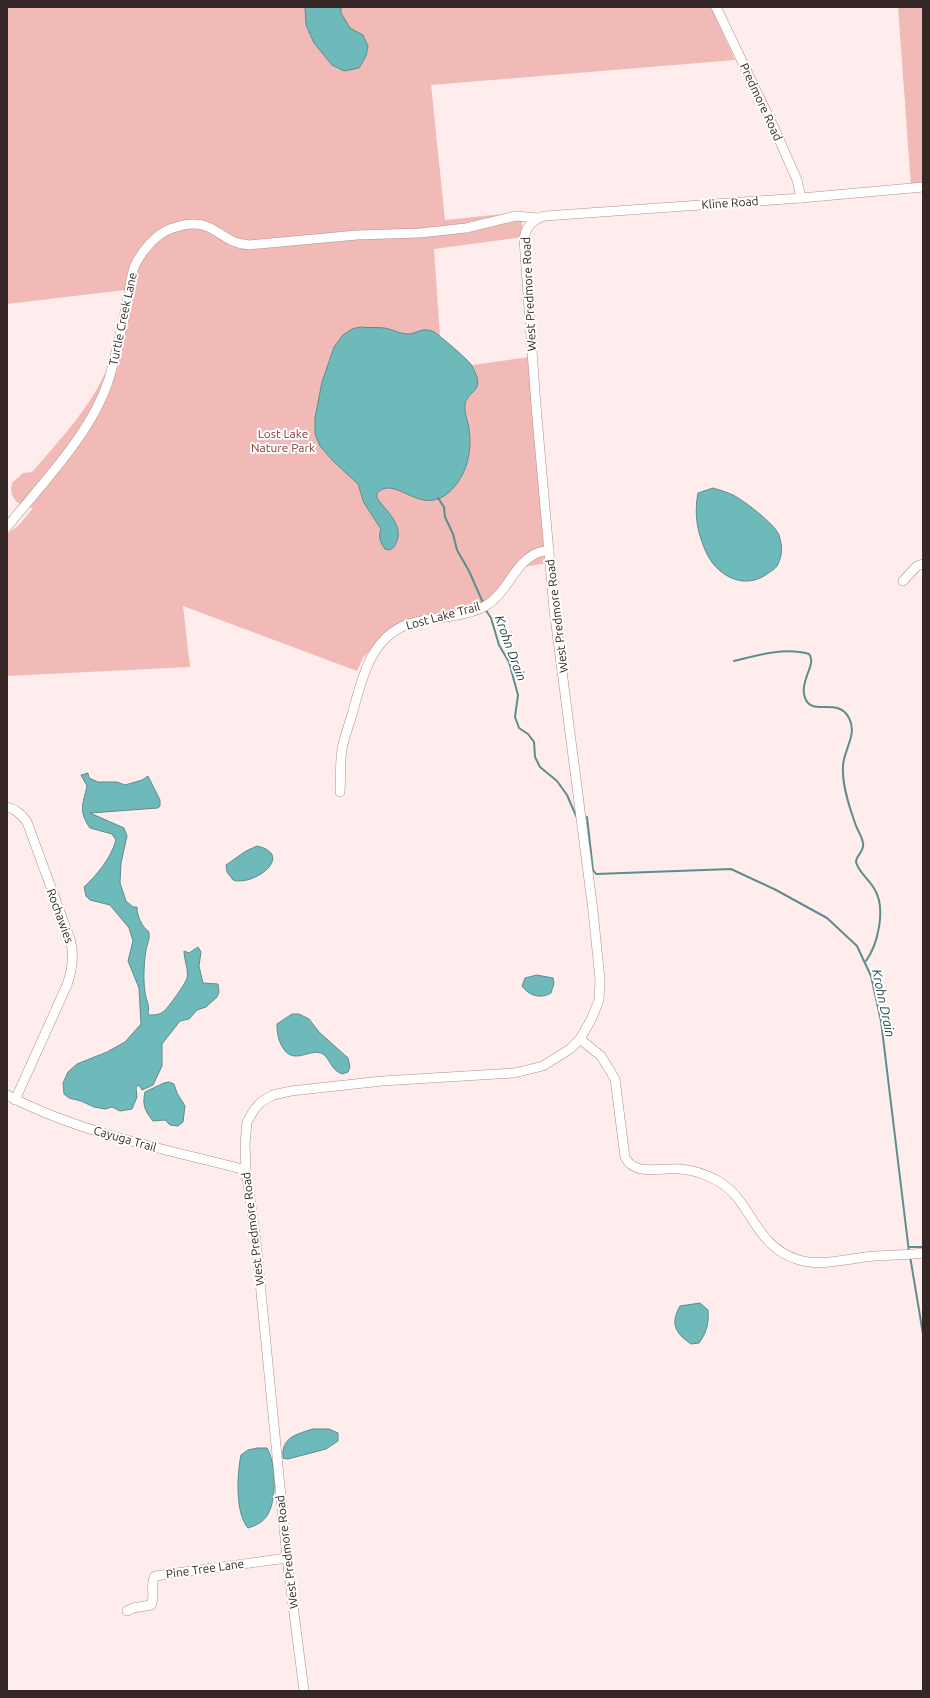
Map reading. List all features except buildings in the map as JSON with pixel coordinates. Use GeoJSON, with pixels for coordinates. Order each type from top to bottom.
{"type":"FeatureCollection","features":[{"type":"Feature","properties":{"kind":"street","name":"Predmore Road"},"geometry":{"type":"LineString","coordinates":[[716,7],[775,130],[797,180],[801,198]]}},
{"type":"Feature","properties":{"kind":"street","name":"Kline Road"},"geometry":{"type":"LineString","coordinates":[[538,218],[923,187]]}},
{"type":"Feature","properties":{"kind":"street","name":"Turtle Creek Lane"},"geometry":{"type":"LineString","coordinates":[[7,527],[95,414],[111,374],[134,267],[152,242],[170,229],[200,224],[212,227],[232,241],[249,245],[357,235],[466,228],[516,216],[538,218]]}},
{"type":"Feature","properties":{"kind":"street","name":"West Predmore Road"},"geometry":{"type":"LineString","coordinates":[[304,1691],[287,1558],[254,1223],[246,1170],[245,1144],[247,1122],[261,1102],[273,1095],[291,1091],[382,1081],[514,1073],[543,1066],[570,1049],[580,1039],[592,1018],[599,1000],[600,980],[578,783],[554,610],[535,399],[524,239],[529,225],[538,218]]}},
{"type":"Feature","properties":{"kind":"street","name":"Lost Lake Trail"},"geometry":{"type":"LineString","coordinates":[[340,792],[341,758],[356,700],[368,664],[385,638],[394,630],[416,622],[474,611],[485,606],[494,600],[507,585],[522,563],[535,553],[549,550]]}},
{"type":"Feature","properties":{"kind":"street"},"geometry":{"type":"LineString","coordinates":[[903,581],[917,566],[923,564]]}},
{"type":"Feature","properties":{"kind":"street","name":"Rochawies"},"geometry":{"type":"LineString","coordinates":[[7,807],[13,808],[22,815],[27,822],[71,942],[73,957],[67,985],[11,1097]]}},
{"type":"Feature","properties":{"kind":"street"},"geometry":{"type":"LineString","coordinates":[[580,1039],[601,1056],[615,1079],[625,1157],[631,1166],[640,1169],[680,1169],[702,1173],[719,1182],[739,1201],[771,1245],[800,1260],[832,1262],[874,1256],[923,1253]]}},
{"type":"Feature","properties":{"kind":"street","name":"Cayuga Trail"},"geometry":{"type":"LineString","coordinates":[[11,1097],[45,1113],[103,1133],[246,1170]]}},
{"type":"Feature","properties":{"kind":"street","name":"Pine Tree Lane"},"geometry":{"type":"LineString","coordinates":[[127,1611],[133,1608],[151,1605],[153,1597],[152,1583],[155,1576],[287,1558]]}},
{"type":"Feature","properties":{"kind":"green space","name":"Lost Lake Nature Park"},"geometry":{"type":"Polygon","coordinates":[[[7,7],[711,7],[735,60],[431,85],[445,220],[521,212],[523,237],[434,249],[440,337],[472,365],[529,357],[547,563],[523,567],[478,608],[414,622],[381,638],[363,658],[357,671],[183,606],[190,667],[7,676],[7,534],[18,526],[33,508],[23,506],[16,501],[12,493],[12,483],[23,473],[32,472],[58,443],[82,412],[102,380],[110,363],[118,338],[125,290],[7,304],[7,7]]]}},
{"type":"Feature","properties":{"kind":"green space"},"geometry":{"type":"Polygon","coordinates":[[[898,7],[923,7],[923,185],[911,186],[898,7]]]}},
{"type":"Feature","properties":{"kind":"water"},"geometry":{"type":"Polygon","coordinates":[[[305,7],[341,7],[341,13],[350,28],[363,35],[368,46],[366,56],[359,68],[344,71],[332,65],[314,43],[306,25],[305,7]]]}},
{"type":"Feature","properties":{"kind":"water"},"geometry":{"type":"Polygon","coordinates":[[[360,327],[384,328],[408,334],[423,330],[430,330],[442,338],[470,363],[478,382],[475,389],[466,400],[465,405],[470,438],[470,448],[466,466],[457,483],[451,490],[444,496],[434,500],[416,498],[391,488],[384,489],[377,493],[377,498],[393,518],[398,529],[397,541],[394,547],[389,550],[385,549],[382,544],[380,539],[381,529],[364,503],[358,484],[333,461],[320,446],[315,434],[315,418],[322,382],[334,347],[343,335],[352,329],[360,327]]]}},
{"type":"Feature","properties":{"kind":"water"},"geometry":{"type":"Polygon","coordinates":[[[713,488],[731,494],[744,502],[776,530],[781,542],[781,557],[776,567],[767,574],[758,579],[740,581],[724,574],[711,560],[700,537],[696,508],[698,493],[713,488]]]}},
{"type":"Feature","properties":{"kind":"water"},"geometry":{"type":"Polygon","coordinates":[[[88,773],[89,778],[98,782],[117,782],[125,785],[142,780],[148,776],[160,800],[160,806],[158,808],[90,813],[124,828],[127,836],[121,863],[120,883],[126,901],[133,907],[137,907],[140,921],[149,932],[149,940],[145,955],[144,976],[149,1015],[159,1014],[164,1011],[186,981],[187,972],[184,951],[189,953],[198,947],[201,952],[199,966],[203,983],[218,984],[219,992],[217,997],[206,1007],[197,1010],[189,1019],[180,1021],[162,1044],[162,1066],[153,1085],[142,1090],[139,1085],[136,1087],[137,1097],[132,1109],[120,1111],[112,1107],[105,1109],[94,1107],[81,1101],[69,1098],[64,1094],[63,1083],[68,1072],[77,1064],[107,1052],[125,1042],[141,1024],[139,988],[128,961],[133,941],[129,928],[110,905],[90,900],[86,896],[84,887],[103,866],[114,847],[116,840],[112,834],[90,828],[86,822],[82,807],[87,786],[81,775],[88,773]]]}},
{"type":"Feature","properties":{"kind":"water"},"geometry":{"type":"Polygon","coordinates":[[[257,846],[268,850],[273,856],[272,863],[260,875],[251,879],[241,881],[233,880],[227,872],[226,865],[246,851],[257,846]]]}},
{"type":"Feature","properties":{"kind":"water"},"geometry":{"type":"Polygon","coordinates":[[[537,975],[553,978],[554,983],[551,993],[543,996],[535,996],[522,986],[525,978],[537,975]]]}},
{"type":"Feature","properties":{"kind":"water"},"geometry":{"type":"Polygon","coordinates":[[[292,1014],[299,1014],[309,1019],[319,1032],[348,1058],[350,1067],[348,1072],[342,1074],[335,1070],[326,1056],[318,1052],[297,1056],[292,1056],[287,1053],[279,1039],[277,1024],[292,1014]]]}},
{"type":"Feature","properties":{"kind":"water"},"geometry":{"type":"Polygon","coordinates":[[[169,1082],[174,1084],[177,1093],[185,1106],[183,1122],[178,1126],[170,1125],[165,1120],[153,1121],[146,1111],[144,1104],[145,1092],[169,1082]]]}},
{"type":"Feature","properties":{"kind":"water"},"geometry":{"type":"Polygon","coordinates":[[[700,1303],[708,1310],[707,1327],[699,1343],[691,1344],[678,1332],[675,1318],[680,1306],[700,1303]]]}},
{"type":"Feature","properties":{"kind":"water"},"geometry":{"type":"Polygon","coordinates":[[[313,1429],[329,1429],[338,1433],[338,1441],[326,1449],[288,1459],[283,1458],[283,1451],[287,1441],[296,1435],[313,1429]]]}},
{"type":"Feature","properties":{"kind":"water"},"geometry":{"type":"Polygon","coordinates":[[[267,1448],[270,1454],[274,1471],[273,1499],[266,1517],[259,1523],[248,1528],[241,1513],[239,1503],[238,1482],[240,1463],[241,1455],[248,1450],[267,1448]]]}},
{"type":"Feature","properties":{"kind":"waterway","name":"Krohn Drain"},"geometry":{"type":"LineString","coordinates":[[438,498],[444,507],[445,517],[453,534],[457,550],[469,571],[484,605]]}},
{"type":"Feature","properties":{"kind":"waterway","name":"Krohn Drain"},"geometry":{"type":"LineString","coordinates":[[485,609],[491,618],[499,645],[509,662],[518,695],[515,717],[519,728],[528,734],[534,742],[535,757],[540,767],[557,781],[567,795],[577,818]]}},
{"type":"Feature","properties":{"kind":"waterway"},"geometry":{"type":"LineString","coordinates":[[734,661],[762,654],[791,651],[809,654],[811,662],[804,688],[804,694],[807,702],[817,707],[838,708],[844,711],[849,718],[852,730],[844,761],[843,774],[848,803],[863,843],[863,848],[857,857],[856,862],[859,869],[875,890],[880,907],[877,936],[866,961]]}},
{"type":"Feature","properties":{"kind":"waterway","name":"Krohn Drain"},"geometry":{"type":"LineString","coordinates":[[587,817],[593,870],[596,874],[731,869],[776,890],[827,918],[857,946],[871,976],[881,1021],[909,1252]]}},
{"type":"Feature","properties":{"kind":"waterway"},"geometry":{"type":"LineString","coordinates":[[909,1247],[923,1247]]}},
{"type":"Feature","properties":{"kind":"waterway","name":"Krohn Drain"},"geometry":{"type":"LineString","coordinates":[[910,1256],[923,1334]]}}]}
